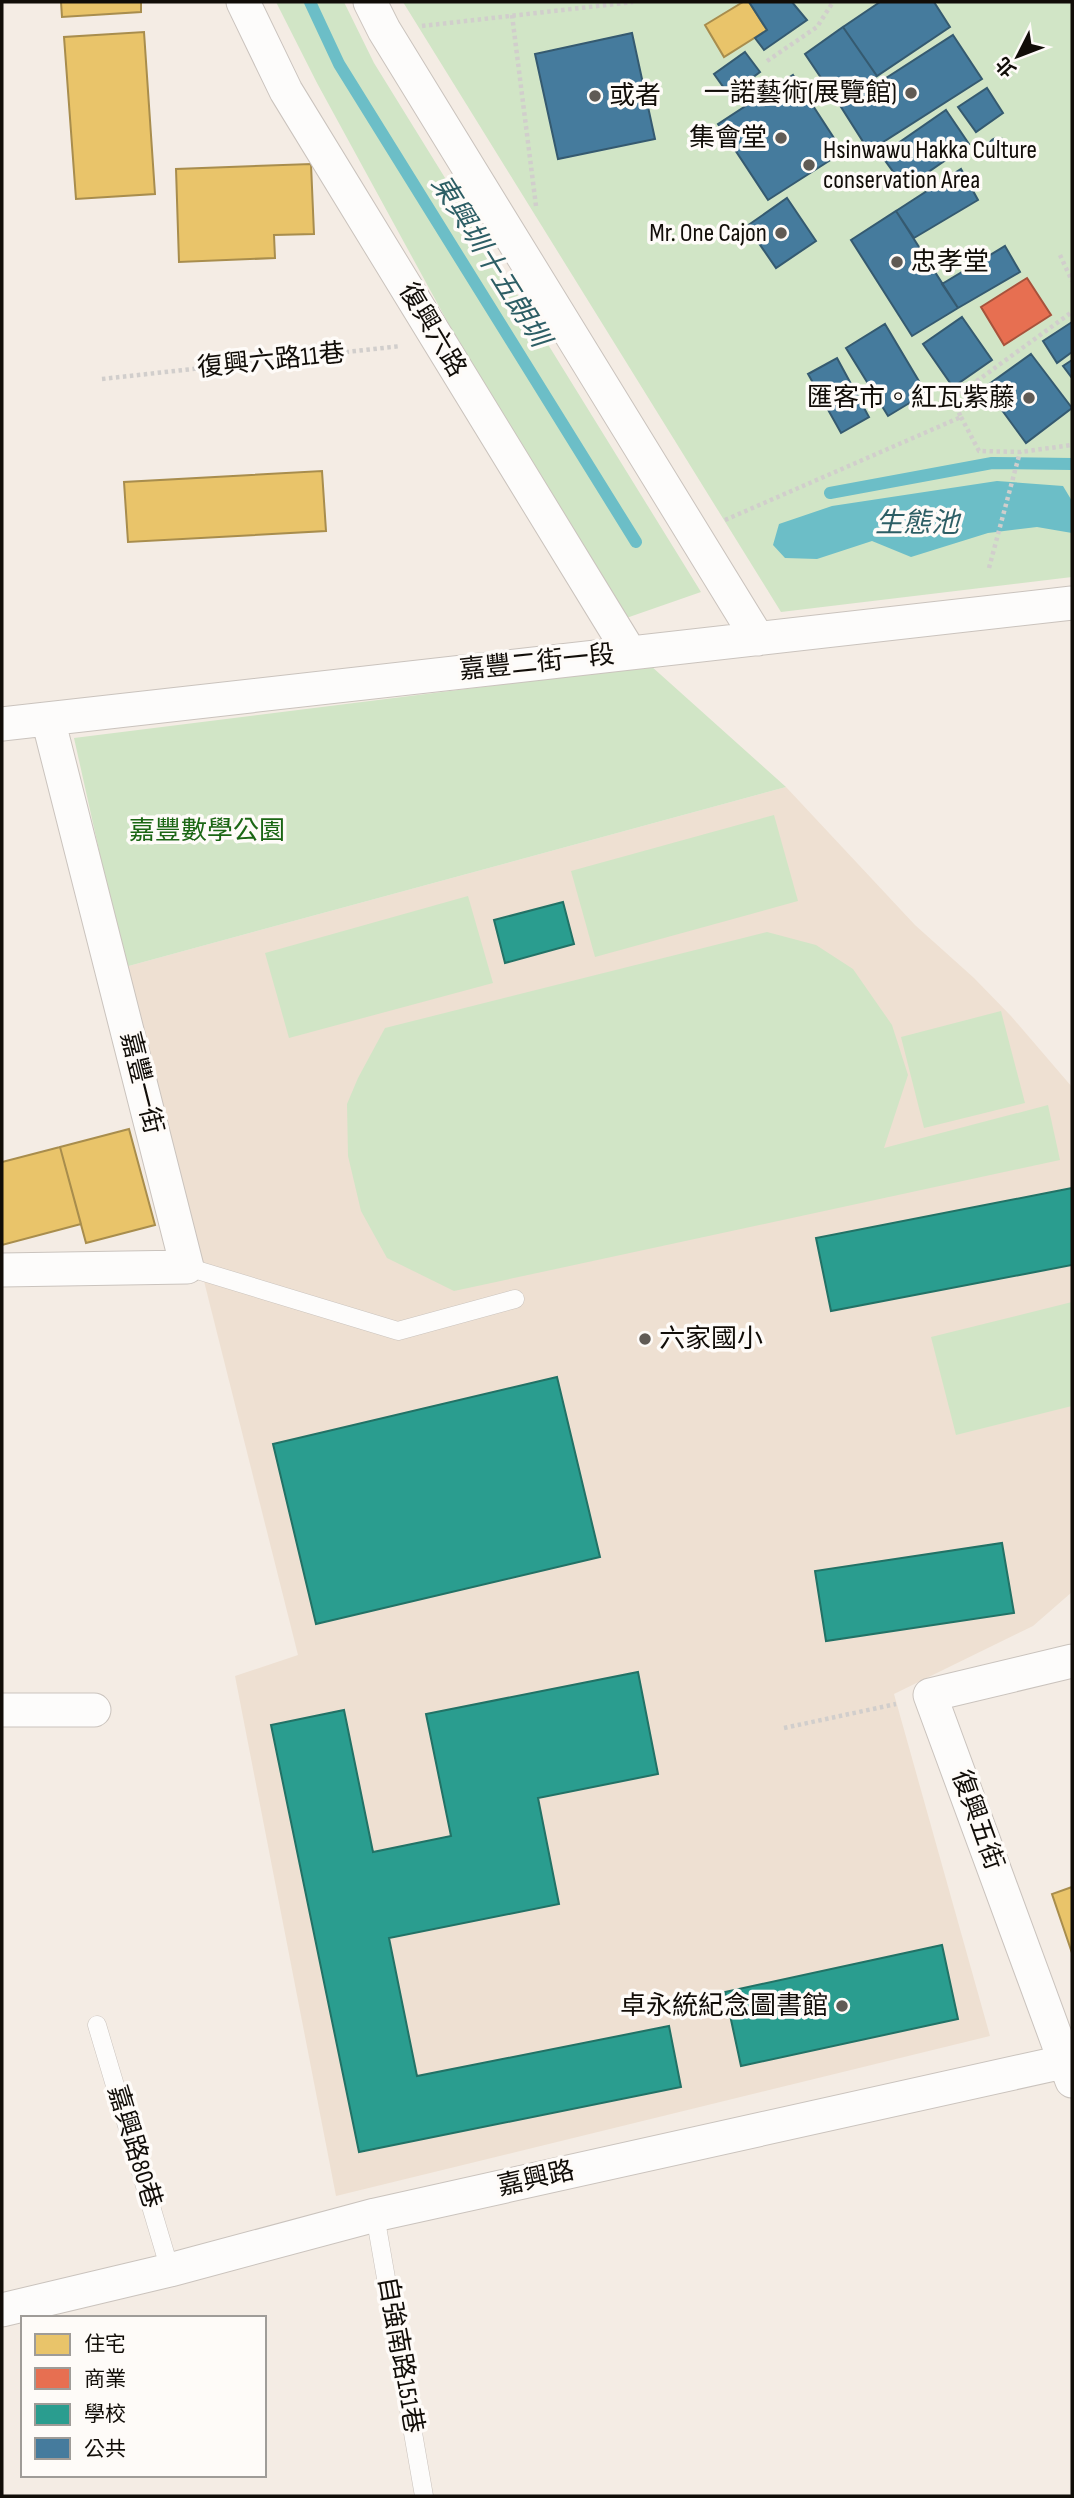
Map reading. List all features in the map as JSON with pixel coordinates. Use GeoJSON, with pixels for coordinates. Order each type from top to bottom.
{"type":"FeatureCollection","features":[{"type":"Feature","properties":{"kind":"street","name":"復興六路"},"geometry":{"type":"LineString","coordinates":[[243,2],[286,91],[630,653]]}},
{"type":"Feature","properties":{"kind":"street"},"geometry":{"type":"LineString","coordinates":[[377,16],[758,639]]}},
{"type":"Feature","properties":{"kind":"street","name":"嘉豐二街一段"},"geometry":{"type":"LineString","coordinates":[[2,724],[1072,603]]}},
{"type":"Feature","properties":{"kind":"street","name":"嘉豐一街"},"geometry":{"type":"LineString","coordinates":[[48,719],[187,1267]]}},
{"type":"Feature","properties":{"kind":"street"},"geometry":{"type":"LineString","coordinates":[[2,1270],[187,1267]]}},
{"type":"Feature","properties":{"kind":"street"},"geometry":{"type":"LineString","coordinates":[[930,1695],[1072,1661]]}},
{"type":"Feature","properties":{"kind":"street","name":"復興五街"},"geometry":{"type":"LineString","coordinates":[[930,1695],[1070,2068]]}},
{"type":"Feature","properties":{"kind":"street"},"geometry":{"type":"LineString","coordinates":[[2,1710],[94,1710]]}},
{"type":"Feature","properties":{"kind":"street","name":"嘉興路"},"geometry":{"type":"LineString","coordinates":[[2,2310],[170,2270],[375,2215],[1070,2068]]}},
{"type":"Feature","properties":{"kind":"lane"},"geometry":{"type":"LineString","coordinates":[[187,1267],[398,1331],[515,1300]]}},
{"type":"Feature","properties":{"kind":"lane","name":"嘉興路80巷"},"geometry":{"type":"LineString","coordinates":[[97,2025],[170,2270]]}},
{"type":"Feature","properties":{"kind":"lane","name":"自強南路151巷"},"geometry":{"type":"LineString","coordinates":[[375,2215],[424,2496]]}},
{"type":"Feature","properties":{"kind":"path"},"geometry":{"type":"LineString","coordinates":[[377,16],[512,15],[634,2]]}},
{"type":"Feature","properties":{"kind":"path"},"geometry":{"type":"LineString","coordinates":[[767,61],[817,27],[833,2]]}},
{"type":"Feature","properties":{"kind":"path"},"geometry":{"type":"LineString","coordinates":[[512,15],[538,216]]}},
{"type":"Feature","properties":{"kind":"path"},"geometry":{"type":"LineString","coordinates":[[1060,255],[1072,281]]}},
{"type":"Feature","properties":{"kind":"path"},"geometry":{"type":"LineString","coordinates":[[1072,312],[952,399],[979,451],[1020,452],[1072,445]]}},
{"type":"Feature","properties":{"kind":"path","name":"復興六路11巷"},"geometry":{"type":"LineString","coordinates":[[102,379],[440,342]]}},
{"type":"Feature","properties":{"kind":"path"},"geometry":{"type":"LineString","coordinates":[[723,521],[961,417]]}},
{"type":"Feature","properties":{"kind":"path"},"geometry":{"type":"LineString","coordinates":[[989,568],[1020,452]]}},
{"type":"Feature","properties":{"kind":"path"},"geometry":{"type":"LineString","coordinates":[[784,1728],[918,1700],[930,1695]]}},
{"type":"Feature","properties":{"kind":"shaded area","name":"六家國小"},"geometry":{"type":"Polygon","coordinates":[[[786,787],[915,925],[974,978],[1011,1016],[1072,1087],[1072,1592],[1033,1626],[894,1694],[990,2036],[336,2196],[235,1676],[298,1655],[125,967],[786,787]]]}},
{"type":"Feature","properties":{"kind":"green space"},"geometry":{"type":"Polygon","coordinates":[[[276,2],[344,2],[374,63],[701,592],[612,623],[317,83],[276,2]]]}},
{"type":"Feature","properties":{"kind":"green space"},"geometry":{"type":"Polygon","coordinates":[[[403,2],[1072,2],[1072,577],[781,612],[403,2]]]}},
{"type":"Feature","properties":{"kind":"green space","name":"嘉豐數學公園"},"geometry":{"type":"Polygon","coordinates":[[[651,666],[786,787],[125,967],[74,738],[651,666]]]}},
{"type":"Feature","properties":{"kind":"green space"},"geometry":{"type":"Polygon","coordinates":[[[774,815],[798,901],[595,957],[571,871],[774,815]]]}},
{"type":"Feature","properties":{"kind":"green space"},"geometry":{"type":"Polygon","coordinates":[[[468,896],[493,983],[289,1038],[265,953],[468,896]]]}},
{"type":"Feature","properties":{"kind":"green space"},"geometry":{"type":"Polygon","coordinates":[[[767,932],[816,945],[853,969],[892,1025],[908,1075],[884,1148],[1048,1105],[1060,1160],[454,1291],[387,1258],[361,1211],[348,1156],[347,1104],[385,1028],[767,932]]]}},
{"type":"Feature","properties":{"kind":"green space"},"geometry":{"type":"Polygon","coordinates":[[[1001,1011],[1025,1103],[924,1128],[901,1037],[1001,1011]]]}},
{"type":"Feature","properties":{"kind":"green space"},"geometry":{"type":"Polygon","coordinates":[[[1072,1302],[1072,1406],[956,1435],[931,1337],[1072,1302]]]}},
{"type":"Feature","properties":{"kind":"water","name":"生態池"},"geometry":{"type":"Polygon","coordinates":[[[997,481],[1063,486],[1072,501],[1072,533],[1037,527],[988,533],[911,557],[872,541],[817,559],[785,558],[773,545],[779,524],[832,506],[997,481]]]}},
{"type":"Feature","properties":{"kind":"building: 住宅"},"geometry":{"type":"Polygon","coordinates":[[[61,2],[141,2],[141,12],[62,17],[61,2]]]}},
{"type":"Feature","properties":{"kind":"building: 住宅"},"geometry":{"type":"Polygon","coordinates":[[[743,2],[749,2],[767,30],[724,57],[705,25],[743,2]]]}},
{"type":"Feature","properties":{"kind":"building: 住宅"},"geometry":{"type":"Polygon","coordinates":[[[144,32],[155,194],[76,199],[64,37],[144,32]]]}},
{"type":"Feature","properties":{"kind":"building: 住宅"},"geometry":{"type":"Polygon","coordinates":[[[311,164],[314,234],[274,235],[275,258],[179,262],[176,169],[311,164]]]}},
{"type":"Feature","properties":{"kind":"building: 住宅"},"geometry":{"type":"Polygon","coordinates":[[[322,471],[326,531],[128,542],[124,482],[322,471]]]}},
{"type":"Feature","properties":{"kind":"building: 住宅"},"geometry":{"type":"Polygon","coordinates":[[[129,1129],[155,1225],[86,1243],[60,1147],[129,1129]]]}},
{"type":"Feature","properties":{"kind":"building: 住宅"},"geometry":{"type":"Polygon","coordinates":[[[60,1147],[81,1224],[2,1245],[2,1162],[60,1147]]]}},
{"type":"Feature","properties":{"kind":"building: 住宅"},"geometry":{"type":"Polygon","coordinates":[[[1072,1887],[1072,1953],[1052,1894],[1072,1887]]]}},
{"type":"Feature","properties":{"kind":"building: 商業"},"geometry":{"type":"Polygon","coordinates":[[[1027,278],[1051,315],[1004,345],[981,307],[1027,278]]]}},
{"type":"Feature","properties":{"kind":"building: 學校"},"geometry":{"type":"Polygon","coordinates":[[[563,902],[574,944],[505,963],[494,920],[563,902]]]}},
{"type":"Feature","properties":{"kind":"building: 學校"},"geometry":{"type":"Polygon","coordinates":[[[1072,1188],[1072,1265],[831,1311],[816,1238],[1072,1188]]]}},
{"type":"Feature","properties":{"kind":"building: 學校"},"geometry":{"type":"Polygon","coordinates":[[[557,1377],[600,1557],[316,1624],[273,1444],[557,1377]]]}},
{"type":"Feature","properties":{"kind":"building: 學校"},"geometry":{"type":"Polygon","coordinates":[[[1002,1543],[1014,1613],[826,1641],[815,1571],[1002,1543]]]}},
{"type":"Feature","properties":{"kind":"building: 學校"},"geometry":{"type":"Polygon","coordinates":[[[638,1672],[658,1774],[538,1798],[559,1904],[389,1938],[417,2076],[669,2026],[681,2087],[359,2152],[271,1725],[344,1710],[373,1852],[451,1836],[426,1714],[638,1672]]]}},
{"type":"Feature","properties":{"kind":"building: 學校","name":"卓永統紀念圖書館"},"geometry":{"type":"Polygon","coordinates":[[[942,1945],[958,2019],[741,2066],[725,1992],[942,1945]]]}},
{"type":"Feature","properties":{"kind":"building: 公共"},"geometry":{"type":"Polygon","coordinates":[[[749,2],[792,2],[807,20],[764,50],[755,38],[767,30],[749,2]]]}},
{"type":"Feature","properties":{"kind":"building: 公共"},"geometry":{"type":"Polygon","coordinates":[[[880,2],[934,2],[950,27],[877,76],[843,27],[880,2]]]}},
{"type":"Feature","properties":{"kind":"building: 公共"},"geometry":{"type":"Polygon","coordinates":[[[843,27],[877,76],[838,103],[805,54],[843,27]]]}},
{"type":"Feature","properties":{"kind":"building: 公共","name":"或者"},"geometry":{"type":"Polygon","coordinates":[[[632,33],[655,139],[558,159],[535,54],[632,33]]]}},
{"type":"Feature","properties":{"kind":"building: 公共","name":"一諾藝術(展覽館)"},"geometry":{"type":"Polygon","coordinates":[[[953,35],[982,79],[869,151],[841,107],[953,35]]]}},
{"type":"Feature","properties":{"kind":"building: 公共"},"geometry":{"type":"Polygon","coordinates":[[[745,52],[760,72],[729,95],[714,74],[745,52]]]}},
{"type":"Feature","properties":{"kind":"building: 公共","name":"集會堂"},"geometry":{"type":"Polygon","coordinates":[[[793,75],[843,152],[768,200],[718,124],[793,75]]]}},
{"type":"Feature","properties":{"kind":"building: 公共"},"geometry":{"type":"Polygon","coordinates":[[[987,88],[1003,113],[976,132],[958,107],[987,88]]]}},
{"type":"Feature","properties":{"kind":"building: 公共"},"geometry":{"type":"Polygon","coordinates":[[[946,110],[969,144],[905,188],[881,155],[946,110]]]}},
{"type":"Feature","properties":{"kind":"building: 公共"},"geometry":{"type":"Polygon","coordinates":[[[994,138],[1002,138],[1008,148],[1002,158],[994,158],[988,152],[988,144],[994,138]]]}},
{"type":"Feature","properties":{"kind":"building: 公共"},"geometry":{"type":"Polygon","coordinates":[[[961,169],[978,200],[914,238],[896,211],[961,169]]]}},
{"type":"Feature","properties":{"kind":"building: 公共","name":"Mr. One Cajon"},"geometry":{"type":"Polygon","coordinates":[[[787,198],[816,241],[776,268],[747,226],[787,198]]]}},
{"type":"Feature","properties":{"kind":"building: 公共","name":"忠孝堂"},"geometry":{"type":"Polygon","coordinates":[[[896,211],[958,308],[912,336],[851,240],[896,211]]]}},
{"type":"Feature","properties":{"kind":"building: 公共"},"geometry":{"type":"Polygon","coordinates":[[[1005,246],[1020,272],[958,308],[942,284],[1005,246]]]}},
{"type":"Feature","properties":{"kind":"building: 公共"},"geometry":{"type":"Polygon","coordinates":[[[962,317],[992,360],[953,387],[923,344],[962,317]]]}},
{"type":"Feature","properties":{"kind":"building: 公共"},"geometry":{"type":"Polygon","coordinates":[[[1072,322],[1072,352],[1057,363],[1043,341],[1072,322]]]}},
{"type":"Feature","properties":{"kind":"building: 公共"},"geometry":{"type":"Polygon","coordinates":[[[885,324],[926,393],[888,416],[846,348],[885,324]]]}},
{"type":"Feature","properties":{"kind":"building: 公共","name":"匯客市。紅瓦紫藤"},"geometry":{"type":"Polygon","coordinates":[[[1031,354],[1072,408],[1026,443],[985,387],[1031,354]]]}},
{"type":"Feature","properties":{"kind":"building: 公共"},"geometry":{"type":"Polygon","coordinates":[[[837,358],[869,417],[841,433],[808,374],[837,358]]]}},
{"type":"Feature","properties":{"kind":"building: 公共"},"geometry":{"type":"Polygon","coordinates":[[[1072,360],[1072,378],[1063,366],[1072,360]]]}},
{"type":"Feature","properties":{"kind":"waterway","name":"東興圳十五朗圳"},"geometry":{"type":"LineString","coordinates":[[310,2],[339,64],[636,542]]}},
{"type":"Feature","properties":{"kind":"waterway","name":"東興圳十五朗圳"},"geometry":{"type":"LineString","coordinates":[[830,493],[992,463],[1072,464]]}},
{"type":"Feature","properties":{"kind":"place","name":"一諾藝術(展覽館)"},"geometry":{"type":"Point","coordinates":[911,93]}},
{"type":"Feature","properties":{"kind":"place","name":"或者"},"geometry":{"type":"Point","coordinates":[595,96]}},
{"type":"Feature","properties":{"kind":"place","name":"集會堂"},"geometry":{"type":"Point","coordinates":[781,138]}},
{"type":"Feature","properties":{"kind":"place","name":"Hsinwawu Hakka Culture conservation Area"},"geometry":{"type":"Point","coordinates":[809,165]}},
{"type":"Feature","properties":{"kind":"place","name":"Mr. One Cajon"},"geometry":{"type":"Point","coordinates":[781,233]}},
{"type":"Feature","properties":{"kind":"place","name":"忠孝堂"},"geometry":{"type":"Point","coordinates":[897,262]}},
{"type":"Feature","properties":{"kind":"place","name":"匯客市。紅瓦紫藤"},"geometry":{"type":"Point","coordinates":[1029,398]}},
{"type":"Feature","properties":{"kind":"place","name":"六家國小"},"geometry":{"type":"Point","coordinates":[645,1339]}},
{"type":"Feature","properties":{"kind":"place","name":"卓永統紀念圖書館"},"geometry":{"type":"Point","coordinates":[842,2006]}}]}
